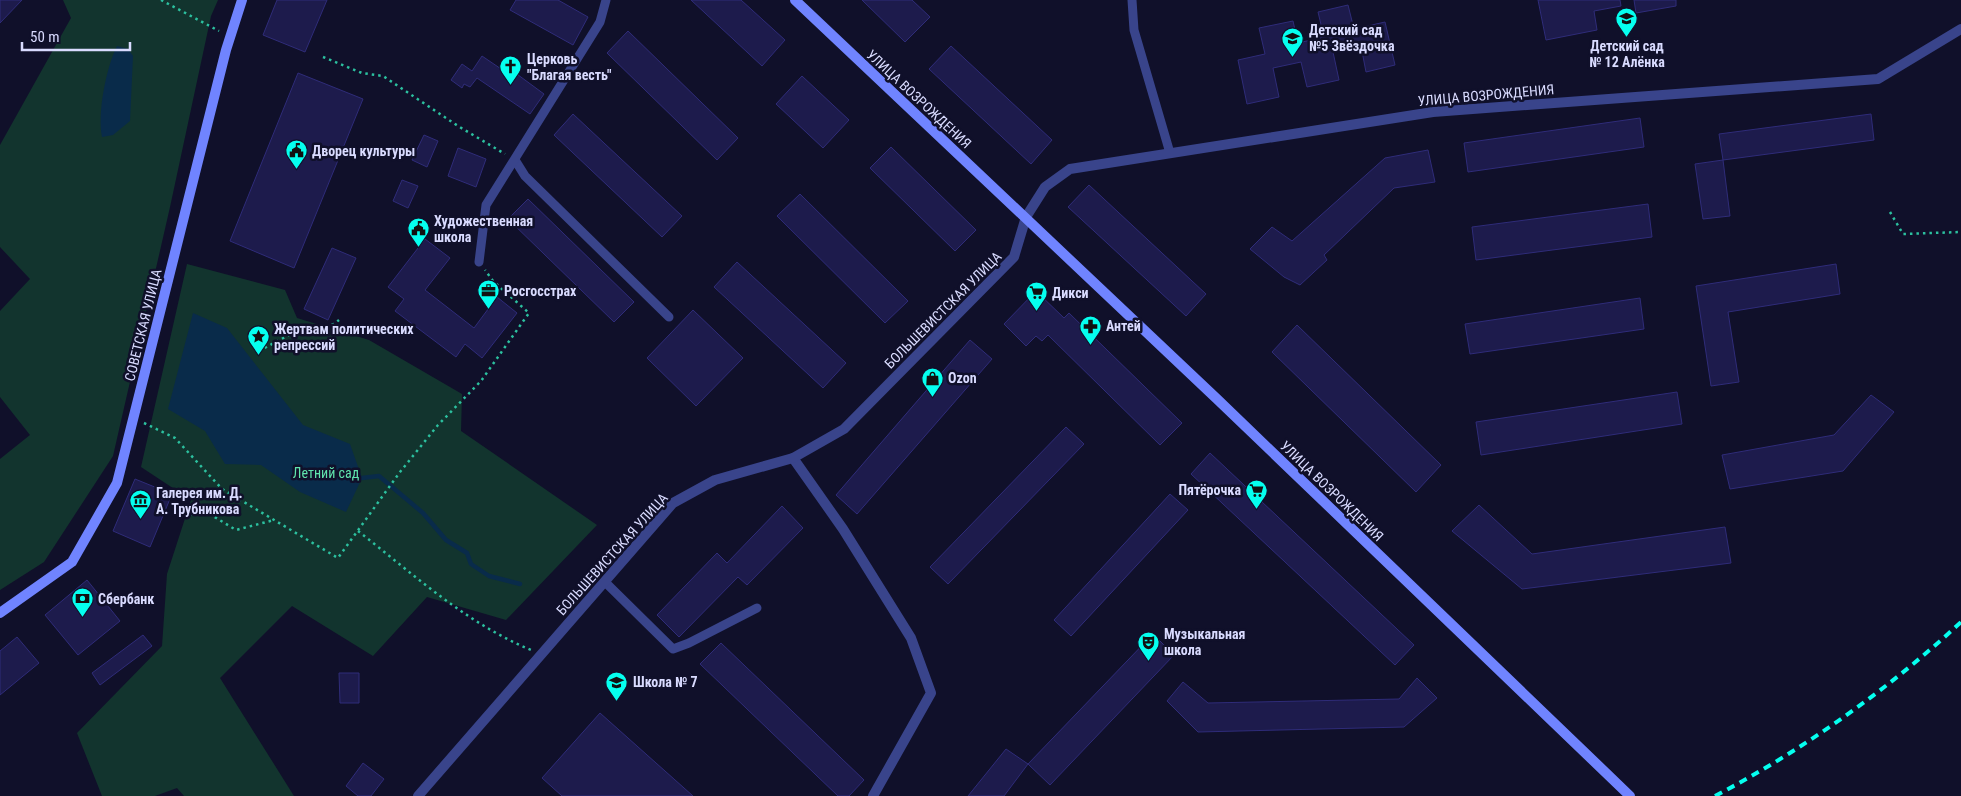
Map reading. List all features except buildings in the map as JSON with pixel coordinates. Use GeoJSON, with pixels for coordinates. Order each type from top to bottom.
{"type":"FeatureCollection","features":[{"type":"Feature","properties":{"kind":"main road","name":"СОВЕТСКАЯ УЛИЦА"},"geometry":{"type":"LineString","coordinates":[[0,613],[72,562],[117,484],[230,38],[242,0]]}},
{"type":"Feature","properties":{"kind":"main road","name":"УЛИЦА ВОЗРОЖДЕНИЯ"},"geometry":{"type":"LineString","coordinates":[[795,0],[1026,217],[1630,796]]}},
{"type":"Feature","properties":{"kind":"street","name":"УЛИЦА ВОЗРОЖДЕНИЯ"},"geometry":{"type":"LineString","coordinates":[[1026,217],[1045,187],[1070,169],[1433,112],[1878,79],[1961,29]]}},
{"type":"Feature","properties":{"kind":"street","name":"БОЛЬШЕВИСТСКАЯ УЛИЦА"},"geometry":{"type":"LineString","coordinates":[[418,796],[673,503],[715,480],[793,458],[844,429],[1014,258],[1026,217]]}},
{"type":"Feature","properties":{"kind":"street"},"geometry":{"type":"LineString","coordinates":[[793,458],[843,529],[911,638],[931,693],[873,796]]}},
{"type":"Feature","properties":{"kind":"lane"},"geometry":{"type":"LineString","coordinates":[[480,262],[486,205],[600,22],[606,0]]}},
{"type":"Feature","properties":{"kind":"lane"},"geometry":{"type":"LineString","coordinates":[[1132,0],[1134,30],[1170,153]]}},
{"type":"Feature","properties":{"kind":"lane"},"geometry":{"type":"LineString","coordinates":[[515,160],[525,176],[669,317]]}},
{"type":"Feature","properties":{"kind":"lane"},"geometry":{"type":"LineString","coordinates":[[605,582],[673,649],[689,643],[757,608]]}},
{"type":"Feature","properties":{"kind":"path"},"geometry":{"type":"LineString","coordinates":[[161,0],[230,38]]}},
{"type":"Feature","properties":{"kind":"path"},"geometry":{"type":"LineString","coordinates":[[323,57],[362,73],[383,76],[458,126],[515,160]]}},
{"type":"Feature","properties":{"kind":"path"},"geometry":{"type":"LineString","coordinates":[[1890,212],[1903,234],[1961,232]]}},
{"type":"Feature","properties":{"kind":"path"},"geometry":{"type":"LineString","coordinates":[[134,418],[175,438],[222,489],[338,558],[400,472],[438,425],[481,381],[529,313],[493,281],[480,262]]}},
{"type":"Feature","properties":{"kind":"path"},"geometry":{"type":"LineString","coordinates":[[259,350],[289,335],[334,324],[339,320]]}},
{"type":"Feature","properties":{"kind":"path"},"geometry":{"type":"LineString","coordinates":[[177,515],[208,513],[236,530],[274,520]]}},
{"type":"Feature","properties":{"kind":"path"},"geometry":{"type":"LineString","coordinates":[[358,531],[469,617],[511,642],[542,654]]}},
{"type":"Feature","properties":{"kind":"green space"},"geometry":{"type":"Polygon","coordinates":[[[63,0],[218,0],[211,16],[170,207],[113,456],[44,562],[0,590],[0,459],[30,435],[0,397],[0,311],[30,279],[0,247],[0,145],[71,18],[63,0]]]}},
{"type":"Feature","properties":{"kind":"green space","name":"Летний сад"},"geometry":{"type":"Polygon","coordinates":[[[187,264],[285,290],[297,318],[369,340],[462,394],[461,431],[597,525],[506,620],[427,597],[373,656],[292,606],[220,678],[294,796],[184,796],[177,788],[155,796],[102,796],[77,733],[162,646],[167,574],[191,500],[141,467],[187,264]]]}},
{"type":"Feature","properties":{"kind":"water"},"geometry":{"type":"Polygon","coordinates":[[[117,46],[128,49],[133,56],[130,121],[113,135],[102,137],[101,116],[104,91],[109,66],[117,46]]]}},
{"type":"Feature","properties":{"kind":"water"},"geometry":{"type":"Polygon","coordinates":[[[193,313],[227,328],[303,425],[350,444],[362,478],[346,512],[300,492],[261,465],[225,464],[205,431],[168,409],[193,313]]]}},
{"type":"Feature","properties":{"kind":"waterway"},"geometry":{"type":"LineString","coordinates":[[362,478],[379,476],[423,513],[446,540],[467,553],[471,564],[489,576],[520,584]]}},
{"type":"Feature","properties":{"kind":"railway"},"geometry":{"type":"LineString","coordinates":[[1715,796],[1780,759],[1844,717],[1905,671],[1961,622]]}},
{"type":"Feature","properties":{"kind":"place","name":"Детский сад № 12 Алёнка"},"geometry":{"type":"Point","coordinates":[1627,37]}},
{"type":"Feature","properties":{"kind":"place","name":"Детский сад №5 Звёздочка"},"geometry":{"type":"Point","coordinates":[1293,57]}},
{"type":"Feature","properties":{"kind":"place","name":"Церковь \"Благая весть\""},"geometry":{"type":"Point","coordinates":[511,86]}},
{"type":"Feature","properties":{"kind":"place","name":"Дворец культуры"},"geometry":{"type":"Point","coordinates":[296,170]}},
{"type":"Feature","properties":{"kind":"place","name":"Художественная школа"},"geometry":{"type":"Point","coordinates":[418,248]}},
{"type":"Feature","properties":{"kind":"place","name":"Росгосстрах"},"geometry":{"type":"Point","coordinates":[488,310]}},
{"type":"Feature","properties":{"kind":"place","name":"Дикси"},"geometry":{"type":"Point","coordinates":[1036,312]}},
{"type":"Feature","properties":{"kind":"place","name":"Антей"},"geometry":{"type":"Point","coordinates":[1090,345]}},
{"type":"Feature","properties":{"kind":"place","name":"Жертвам политических репрессий"},"geometry":{"type":"Point","coordinates":[258,356]}},
{"type":"Feature","properties":{"kind":"place","name":"Ozon"},"geometry":{"type":"Point","coordinates":[932,397]}},
{"type":"Feature","properties":{"kind":"place","name":"Пятёрочка"},"geometry":{"type":"Point","coordinates":[1257,509]}},
{"type":"Feature","properties":{"kind":"place","name":"Галерея им. Д. А. Трубникова"},"geometry":{"type":"Point","coordinates":[140,520]}},
{"type":"Feature","properties":{"kind":"place","name":"Сбербанк"},"geometry":{"type":"Point","coordinates":[82,618]}},
{"type":"Feature","properties":{"kind":"place","name":"Музыкальная школа"},"geometry":{"type":"Point","coordinates":[1148,661]}},
{"type":"Feature","properties":{"kind":"place","name":"Школа № 7"},"geometry":{"type":"Point","coordinates":[617,701]}}]}
